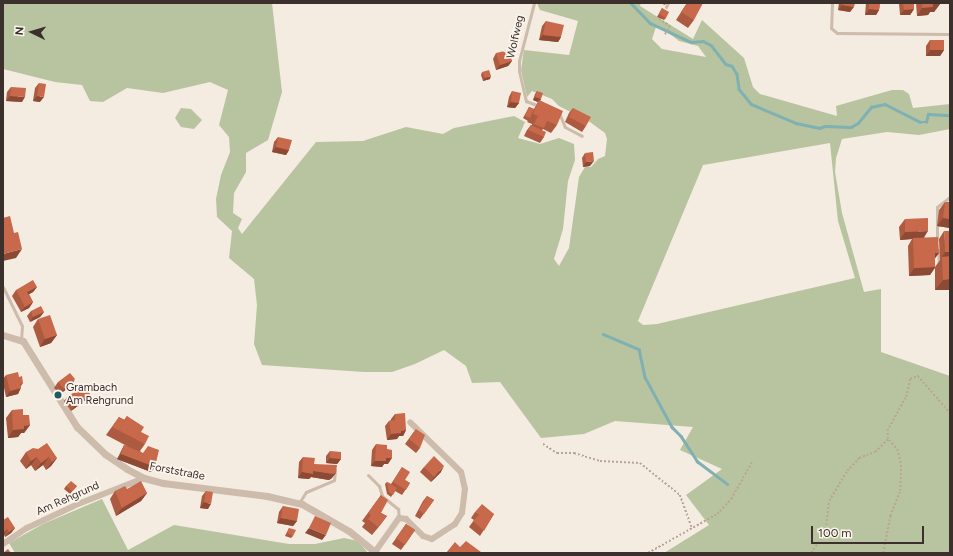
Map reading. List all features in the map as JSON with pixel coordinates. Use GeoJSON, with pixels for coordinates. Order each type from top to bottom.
{"type":"FeatureCollection","features":[{"type":"Feature","properties":{"kind":"street"},"geometry":{"type":"LineString","coordinates":[[3,335],[22,340]]}},
{"type":"Feature","properties":{"kind":"street","name":"Forststraße"},"geometry":{"type":"LineString","coordinates":[[22,340],[77,426],[109,457],[144,478],[176,486],[267,496],[299,503],[326,516],[376,552]]}},
{"type":"Feature","properties":{"kind":"street"},"geometry":{"type":"LineString","coordinates":[[376,552],[399,518],[406,519],[422,536],[432,539],[460,518],[465,489],[461,472],[410,422]]}},
{"type":"Feature","properties":{"kind":"street","name":"Am Rehgrund"},"geometry":{"type":"LineString","coordinates":[[3,544],[27,528],[78,504],[144,478]]}},
{"type":"Feature","properties":{"kind":"lane","name":"Wolfweg"},"geometry":{"type":"LineString","coordinates":[[534,3],[520,56],[519,71],[526,101],[544,108]]}},
{"type":"Feature","properties":{"kind":"lane"},"geometry":{"type":"LineString","coordinates":[[666,7],[668,3]]}},
{"type":"Feature","properties":{"kind":"lane"},"geometry":{"type":"LineString","coordinates":[[832,3],[831,28],[837,33],[950,34]]}},
{"type":"Feature","properties":{"kind":"lane"},"geometry":{"type":"LineString","coordinates":[[554,110],[560,114],[566,127],[582,136]]}},
{"type":"Feature","properties":{"kind":"lane"},"geometry":{"type":"LineString","coordinates":[[939,266],[937,207],[950,197]]}},
{"type":"Feature","properties":{"kind":"lane","name":"Forststraße"},"geometry":{"type":"LineString","coordinates":[[3,287],[22,326],[22,340]]}},
{"type":"Feature","properties":{"kind":"lane"},"geometry":{"type":"LineString","coordinates":[[299,503],[306,492],[334,480],[336,472],[328,467]]}},
{"type":"Feature","properties":{"kind":"lane"},"geometry":{"type":"LineString","coordinates":[[368,475],[379,486],[382,496],[398,510],[399,518]]}},
{"type":"Feature","properties":{"kind":"path"},"geometry":{"type":"LineString","coordinates":[[659,19],[670,28],[665,35]]}},
{"type":"Feature","properties":{"kind":"path"},"geometry":{"type":"LineString","coordinates":[[883,553],[890,516],[900,491],[901,468],[898,451],[888,439],[887,431],[906,397],[910,379],[918,376],[950,413]]}},
{"type":"Feature","properties":{"kind":"path"},"geometry":{"type":"LineString","coordinates":[[811,553],[825,533],[829,501],[847,471],[858,458],[875,452],[888,439]]}},
{"type":"Feature","properties":{"kind":"path"},"geometry":{"type":"LineString","coordinates":[[543,444],[557,453],[574,453],[600,461],[640,463],[680,494],[692,528]]}},
{"type":"Feature","properties":{"kind":"path"},"geometry":{"type":"LineString","coordinates":[[648,553],[717,514],[726,504],[752,462]]}},
{"type":"Feature","properties":{"kind":"green space"},"geometry":{"type":"Polygon","coordinates":[[[3,3],[272,3],[282,92],[268,140],[246,153],[246,172],[234,193],[233,213],[242,219],[238,228],[242,234],[316,142],[363,141],[406,127],[443,134],[454,128],[514,116],[525,122],[518,138],[540,144],[559,138],[574,144],[575,160],[568,181],[563,229],[554,259],[559,266],[569,248],[579,177],[585,167],[591,167],[598,159],[605,156],[607,139],[605,133],[590,122],[559,106],[552,99],[532,91],[527,97],[521,70],[524,50],[569,55],[578,21],[540,10],[537,3],[641,3],[640,6],[693,39],[702,20],[744,58],[753,87],[760,94],[837,116],[836,106],[892,90],[903,90],[909,94],[913,108],[950,104],[950,129],[919,135],[887,132],[842,139],[836,158],[835,172],[842,213],[864,292],[881,289],[881,352],[950,376],[950,553],[664,553],[709,525],[686,495],[722,469],[680,450],[693,427],[615,421],[584,434],[541,438],[500,382],[472,383],[466,366],[444,350],[415,364],[392,372],[364,372],[262,365],[254,344],[257,305],[254,279],[229,258],[232,231],[217,217],[216,199],[221,175],[230,152],[229,137],[219,125],[228,90],[210,82],[163,93],[127,88],[103,102],[90,101],[82,85],[55,82],[3,69],[3,3]],[[656,27],[652,39],[662,49],[706,57],[698,46],[679,41],[662,28],[656,27]],[[830,143],[703,165],[638,321],[643,325],[657,324],[855,278],[838,221],[830,143]]]}},
{"type":"Feature","properties":{"kind":"green space"},"geometry":{"type":"Polygon","coordinates":[[[181,108],[191,109],[202,120],[194,129],[181,127],[175,118],[181,108]]]}},
{"type":"Feature","properties":{"kind":"green space"},"geometry":{"type":"Polygon","coordinates":[[[102,499],[128,550],[174,525],[289,544],[315,544],[344,538],[358,541],[368,553],[15,553],[9,543],[43,524],[102,499]]]}},
{"type":"Feature","properties":{"kind":"building"},"geometry":{"type":"Polygon","coordinates":[[[687,3],[703,3],[694,20],[681,12],[687,3]]]}},
{"type":"Feature","properties":{"kind":"building"},"geometry":{"type":"Polygon","coordinates":[[[842,3],[855,3],[854,7],[842,5],[842,3]]]}},
{"type":"Feature","properties":{"kind":"building"},"geometry":{"type":"Polygon","coordinates":[[[869,3],[880,3],[879,10],[869,9],[869,3]]]}},
{"type":"Feature","properties":{"kind":"building"},"geometry":{"type":"Polygon","coordinates":[[[903,3],[914,3],[914,9],[904,10],[903,3]]]}},
{"type":"Feature","properties":{"kind":"building"},"geometry":{"type":"Polygon","coordinates":[[[922,3],[940,4],[933,4],[933,7],[922,8],[922,3]]]}},
{"type":"Feature","properties":{"kind":"building"},"geometry":{"type":"Polygon","coordinates":[[[662,8],[669,12],[666,18],[659,14],[662,8]]]}},
{"type":"Feature","properties":{"kind":"building"},"geometry":{"type":"Polygon","coordinates":[[[546,21],[564,25],[561,37],[543,35],[546,21]]]}},
{"type":"Feature","properties":{"kind":"building"},"geometry":{"type":"Polygon","coordinates":[[[930,40],[944,40],[944,50],[930,50],[930,40]]]}},
{"type":"Feature","properties":{"kind":"building"},"geometry":{"type":"Polygon","coordinates":[[[509,50],[512,61],[500,65],[496,53],[509,50]]]}},
{"type":"Feature","properties":{"kind":"building"},"geometry":{"type":"Polygon","coordinates":[[[489,70],[491,76],[485,78],[482,72],[489,70]]]}},
{"type":"Feature","properties":{"kind":"building"},"geometry":{"type":"Polygon","coordinates":[[[39,83],[46,84],[44,97],[37,96],[39,83]]]}},
{"type":"Feature","properties":{"kind":"building"},"geometry":{"type":"Polygon","coordinates":[[[11,87],[26,88],[25,97],[10,96],[11,87]]]}},
{"type":"Feature","properties":{"kind":"building"},"geometry":{"type":"Polygon","coordinates":[[[512,91],[521,93],[519,103],[511,102],[512,91]]]}},
{"type":"Feature","properties":{"kind":"building"},"geometry":{"type":"Polygon","coordinates":[[[537,91],[543,93],[541,99],[535,97],[537,91]]]}},
{"type":"Feature","properties":{"kind":"building"},"geometry":{"type":"Polygon","coordinates":[[[539,100],[563,111],[557,125],[547,121],[544,128],[534,124],[538,116],[533,114],[539,100]]]}},
{"type":"Feature","properties":{"kind":"building"},"geometry":{"type":"Polygon","coordinates":[[[529,107],[534,109],[530,118],[525,116],[529,107]]]}},
{"type":"Feature","properties":{"kind":"building"},"geometry":{"type":"Polygon","coordinates":[[[573,108],[591,117],[586,126],[569,117],[573,108]]]}},
{"type":"Feature","properties":{"kind":"building"},"geometry":{"type":"Polygon","coordinates":[[[531,125],[546,132],[544,137],[528,130],[531,125]]]}},
{"type":"Feature","properties":{"kind":"building"},"geometry":{"type":"Polygon","coordinates":[[[278,137],[292,140],[289,150],[276,147],[278,137]]]}},
{"type":"Feature","properties":{"kind":"building"},"geometry":{"type":"Polygon","coordinates":[[[593,152],[594,161],[586,162],[585,153],[593,152]]]}},
{"type":"Feature","properties":{"kind":"building"},"geometry":{"type":"Polygon","coordinates":[[[945,202],[950,202],[950,219],[943,218],[945,202]]]}},
{"type":"Feature","properties":{"kind":"building"},"geometry":{"type":"Polygon","coordinates":[[[10,216],[14,233],[18,232],[22,249],[3,254],[3,218],[10,216]]]}},
{"type":"Feature","properties":{"kind":"building"},"geometry":{"type":"Polygon","coordinates":[[[928,218],[928,231],[905,232],[905,219],[928,218]]]}},
{"type":"Feature","properties":{"kind":"building"},"geometry":{"type":"Polygon","coordinates":[[[944,231],[950,231],[950,252],[945,252],[944,231]]]}},
{"type":"Feature","properties":{"kind":"building"},"geometry":{"type":"Polygon","coordinates":[[[938,237],[939,253],[935,253],[935,267],[914,268],[913,238],[938,237]]]}},
{"type":"Feature","properties":{"kind":"building"},"geometry":{"type":"Polygon","coordinates":[[[950,256],[950,279],[943,280],[942,257],[950,256]]]}},
{"type":"Feature","properties":{"kind":"building"},"geometry":{"type":"Polygon","coordinates":[[[33,280],[37,287],[27,292],[33,302],[25,307],[16,290],[33,280]]]}},
{"type":"Feature","properties":{"kind":"building"},"geometry":{"type":"Polygon","coordinates":[[[41,306],[44,312],[33,317],[31,311],[41,306]]]}},
{"type":"Feature","properties":{"kind":"building"},"geometry":{"type":"Polygon","coordinates":[[[50,315],[57,335],[45,339],[38,319],[50,315]]]}},
{"type":"Feature","properties":{"kind":"building"},"geometry":{"type":"Polygon","coordinates":[[[18,372],[19,377],[22,376],[23,383],[20,384],[21,388],[10,391],[6,375],[18,372]]]}},
{"type":"Feature","properties":{"kind":"building"},"geometry":{"type":"Polygon","coordinates":[[[70,373],[75,379],[64,389],[58,382],[70,373]]]}},
{"type":"Feature","properties":{"kind":"building"},"geometry":{"type":"Polygon","coordinates":[[[85,386],[90,394],[75,405],[68,396],[85,386]]]}},
{"type":"Feature","properties":{"kind":"building"},"geometry":{"type":"Polygon","coordinates":[[[23,409],[23,415],[29,415],[30,425],[24,426],[24,429],[13,430],[12,410],[23,409]]]}},
{"type":"Feature","properties":{"kind":"building"},"geometry":{"type":"Polygon","coordinates":[[[405,413],[406,430],[401,431],[401,433],[391,434],[389,421],[395,420],[395,414],[405,413]]]}},
{"type":"Feature","properties":{"kind":"building"},"geometry":{"type":"Polygon","coordinates":[[[127,416],[144,427],[141,432],[149,436],[145,444],[112,427],[119,417],[125,420],[127,416]]]}},
{"type":"Feature","properties":{"kind":"building"},"geometry":{"type":"Polygon","coordinates":[[[416,429],[425,435],[420,448],[409,439],[416,429]]]}},
{"type":"Feature","properties":{"kind":"building"},"geometry":{"type":"Polygon","coordinates":[[[47,443],[57,458],[52,462],[49,457],[41,463],[37,457],[31,461],[26,452],[33,448],[38,449],[47,443]]]}},
{"type":"Feature","properties":{"kind":"building"},"geometry":{"type":"Polygon","coordinates":[[[376,444],[387,445],[387,449],[392,450],[392,458],[386,458],[386,461],[375,461],[376,444]]]}},
{"type":"Feature","properties":{"kind":"building"},"geometry":{"type":"Polygon","coordinates":[[[124,445],[143,453],[148,446],[159,450],[155,467],[121,454],[124,445]]]}},
{"type":"Feature","properties":{"kind":"building"},"geometry":{"type":"Polygon","coordinates":[[[330,451],[341,452],[341,459],[330,458],[330,451]]]}},
{"type":"Feature","properties":{"kind":"building"},"geometry":{"type":"Polygon","coordinates":[[[434,456],[444,466],[434,477],[424,467],[434,456]]]}},
{"type":"Feature","properties":{"kind":"building"},"geometry":{"type":"Polygon","coordinates":[[[303,457],[315,458],[314,464],[337,465],[336,473],[333,474],[313,471],[313,474],[302,472],[303,457]]]}},
{"type":"Feature","properties":{"kind":"building"},"geometry":{"type":"Polygon","coordinates":[[[402,467],[410,472],[405,480],[410,483],[406,490],[393,482],[402,467]]]}},
{"type":"Feature","properties":{"kind":"building"},"geometry":{"type":"Polygon","coordinates":[[[71,481],[77,486],[72,491],[66,486],[71,481]]]}},
{"type":"Feature","properties":{"kind":"building"},"geometry":{"type":"Polygon","coordinates":[[[141,481],[147,493],[122,508],[115,491],[125,486],[127,489],[141,481]]]}},
{"type":"Feature","properties":{"kind":"building"},"geometry":{"type":"Polygon","coordinates":[[[387,482],[397,488],[393,495],[389,492],[387,482]]]}},
{"type":"Feature","properties":{"kind":"building"},"geometry":{"type":"Polygon","coordinates":[[[206,491],[213,492],[211,504],[204,502],[206,491]]]}},
{"type":"Feature","properties":{"kind":"building"},"geometry":{"type":"Polygon","coordinates":[[[381,495],[388,500],[381,513],[387,516],[378,527],[368,519],[371,515],[368,513],[381,495]]]}},
{"type":"Feature","properties":{"kind":"building"},"geometry":{"type":"Polygon","coordinates":[[[427,496],[434,500],[424,514],[419,510],[427,496]]]}},
{"type":"Feature","properties":{"kind":"building"},"geometry":{"type":"Polygon","coordinates":[[[482,504],[494,514],[484,531],[473,521],[479,515],[475,512],[482,504]]]}},
{"type":"Feature","properties":{"kind":"building"},"geometry":{"type":"Polygon","coordinates":[[[283,506],[299,509],[297,521],[281,518],[283,506]]]}},
{"type":"Feature","properties":{"kind":"building"},"geometry":{"type":"Polygon","coordinates":[[[315,516],[331,523],[326,535],[309,528],[315,516]]]}},
{"type":"Feature","properties":{"kind":"building"},"geometry":{"type":"Polygon","coordinates":[[[8,517],[15,528],[9,532],[7,529],[4,532],[3,520],[8,517]]]}},
{"type":"Feature","properties":{"kind":"building"},"geometry":{"type":"Polygon","coordinates":[[[406,524],[415,530],[405,545],[396,538],[406,524]]]}},
{"type":"Feature","properties":{"kind":"building"},"geometry":{"type":"Polygon","coordinates":[[[289,528],[296,530],[293,536],[287,533],[289,528]]]}},
{"type":"Feature","properties":{"kind":"building"},"geometry":{"type":"Polygon","coordinates":[[[466,541],[481,552],[446,553],[455,542],[460,547],[466,541]]]}},
{"type":"Feature","properties":{"kind":"building"},"geometry":{"type":"Polygon","coordinates":[[[8,549],[11,553],[3,553],[8,549]]]}},
{"type":"Feature","properties":{"kind":"waterway"},"geometry":{"type":"LineString","coordinates":[[631,3],[650,23],[691,42],[703,41],[711,45],[726,64],[732,66],[737,74],[739,89],[751,104],[796,123],[819,128],[825,126],[851,127],[858,123],[871,107],[885,104],[920,122],[926,122],[928,114],[950,115]]}},
{"type":"Feature","properties":{"kind":"waterway"},"geometry":{"type":"LineString","coordinates":[[603,334],[639,349],[645,377],[672,427],[681,436],[697,461],[727,484]]}},
{"type":"Feature","properties":{"kind":"place","name":"Grambach Am Rehgrund"},"geometry":{"type":"Point","coordinates":[58,395]}}]}
